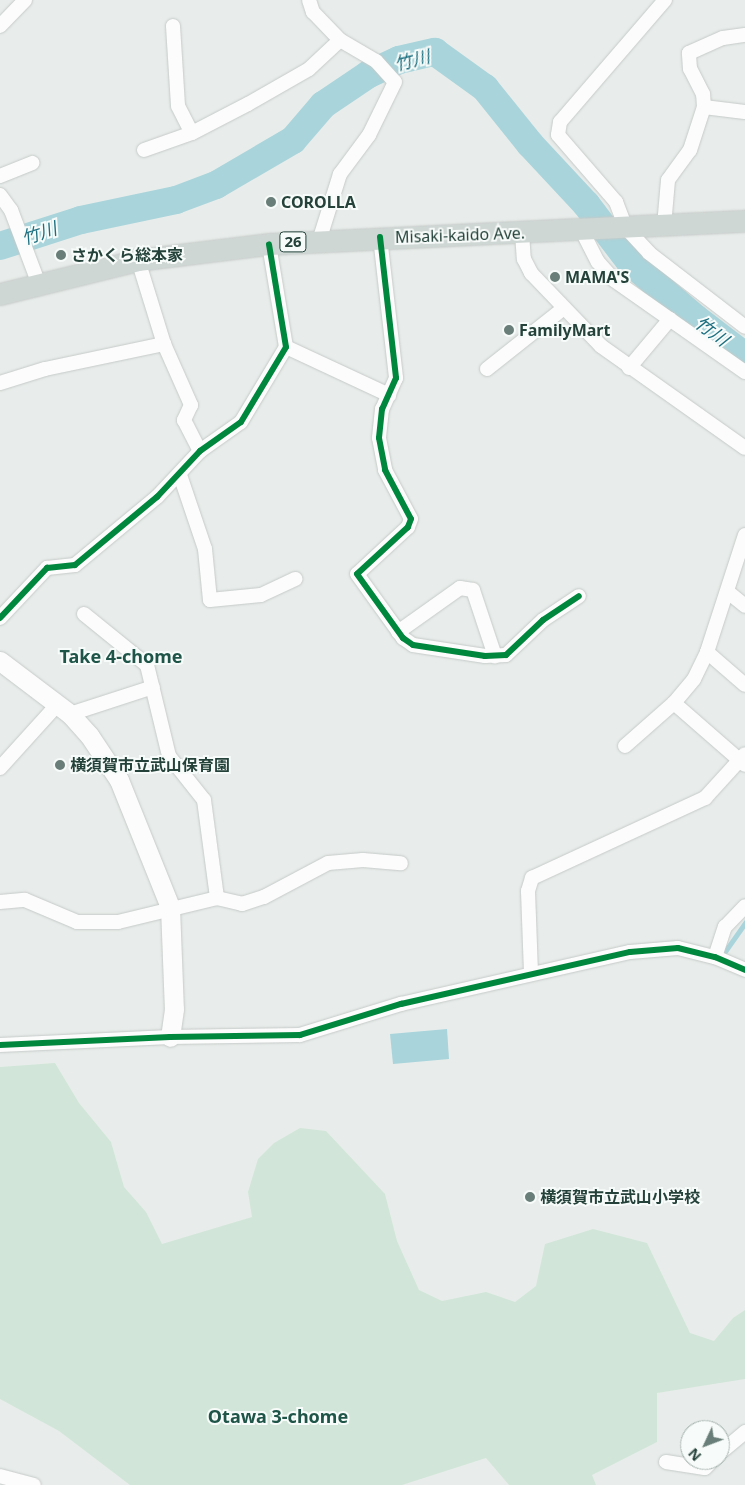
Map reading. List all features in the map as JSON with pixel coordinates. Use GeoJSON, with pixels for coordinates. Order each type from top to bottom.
{"type":"FeatureCollection","features":[{"type":"Feature","properties":{"kind":"main road","name":"Misaki-kaido Ave."},"geometry":{"type":"LineString","coordinates":[[0,294],[38,282],[138,260],[269,244],[380,237],[522,233],[745,221]]}},
{"type":"Feature","properties":{"kind":"street"},"geometry":{"type":"LineString","coordinates":[[0,26],[25,0]]}},
{"type":"Feature","properties":{"kind":"street"},"geometry":{"type":"LineString","coordinates":[[309,0],[313,12],[340,40],[376,62],[395,82],[369,135],[340,174],[319,241]]}},
{"type":"Feature","properties":{"kind":"street"},"geometry":{"type":"LineString","coordinates":[[665,0],[560,122],[558,135],[616,202],[626,228],[673,274],[745,327]]}},
{"type":"Feature","properties":{"kind":"street"},"geometry":{"type":"LineString","coordinates":[[173,26],[178,106],[192,133]]}},
{"type":"Feature","properties":{"kind":"street"},"geometry":{"type":"LineString","coordinates":[[664,226],[668,180],[690,150],[704,107],[703,94],[690,69],[689,53],[723,38],[745,35]]}},
{"type":"Feature","properties":{"kind":"street"},"geometry":{"type":"LineString","coordinates":[[144,150],[192,133],[309,69],[340,40]]}},
{"type":"Feature","properties":{"kind":"street"},"geometry":{"type":"LineString","coordinates":[[704,107],[745,112]]}},
{"type":"Feature","properties":{"kind":"street"},"geometry":{"type":"LineString","coordinates":[[0,176],[33,163]]}},
{"type":"Feature","properties":{"kind":"street"},"geometry":{"type":"LineString","coordinates":[[0,195],[10,210],[38,282]]}},
{"type":"Feature","properties":{"kind":"street"},"geometry":{"type":"LineString","coordinates":[[586,229],[598,262],[614,280],[745,372]]}},
{"type":"Feature","properties":{"kind":"street"},"geometry":{"type":"LineString","coordinates":[[522,233],[524,259],[531,272],[601,346],[629,368],[745,448]]}},
{"type":"Feature","properties":{"kind":"street"},"geometry":{"type":"LineString","coordinates":[[380,237],[396,378],[382,409],[379,438],[385,470],[412,519],[408,526],[357,574],[398,632],[413,645],[495,656],[506,655],[543,620],[579,596]]}},
{"type":"Feature","properties":{"kind":"street"},"geometry":{"type":"LineString","coordinates":[[0,618],[47,568],[75,565],[180,475],[200,451],[240,422],[286,347],[269,244]]}},
{"type":"Feature","properties":{"kind":"street"},"geometry":{"type":"LineString","coordinates":[[138,260],[164,344],[191,405],[184,420],[200,451]]}},
{"type":"Feature","properties":{"kind":"street"},"geometry":{"type":"LineString","coordinates":[[487,369],[564,308]]}},
{"type":"Feature","properties":{"kind":"street"},"geometry":{"type":"LineString","coordinates":[[629,368],[670,319]]}},
{"type":"Feature","properties":{"kind":"street"},"geometry":{"type":"LineString","coordinates":[[0,383],[45,368],[164,344]]}},
{"type":"Feature","properties":{"kind":"street"},"geometry":{"type":"LineString","coordinates":[[286,347],[389,395]]}},
{"type":"Feature","properties":{"kind":"street"},"geometry":{"type":"LineString","coordinates":[[180,475],[205,549],[210,600],[261,595],[296,579]]}},
{"type":"Feature","properties":{"kind":"street"},"geometry":{"type":"LineString","coordinates":[[625,746],[674,703],[694,679],[707,652],[745,535]]}},
{"type":"Feature","properties":{"kind":"street"},"geometry":{"type":"LineString","coordinates":[[398,632],[460,588],[473,590],[495,656]]}},
{"type":"Feature","properties":{"kind":"street"},"geometry":{"type":"LineString","coordinates":[[728,592],[745,606]]}},
{"type":"Feature","properties":{"kind":"street"},"geometry":{"type":"LineString","coordinates":[[84,614],[147,665],[169,756],[204,800],[218,898]]}},
{"type":"Feature","properties":{"kind":"street"},"geometry":{"type":"LineString","coordinates":[[707,652],[745,685]]}},
{"type":"Feature","properties":{"kind":"street"},"geometry":{"type":"LineString","coordinates":[[0,661],[64,709],[90,735],[119,780],[170,907],[174,1009],[170,1036]]}},
{"type":"Feature","properties":{"kind":"street"},"geometry":{"type":"LineString","coordinates":[[0,768],[64,709],[153,687]]}},
{"type":"Feature","properties":{"kind":"street"},"geometry":{"type":"LineString","coordinates":[[531,973],[528,892],[532,878],[706,798],[743,760],[674,703]]}},
{"type":"Feature","properties":{"kind":"street"},"geometry":{"type":"LineString","coordinates":[[0,902],[25,900],[77,922],[118,922],[170,907],[218,898],[242,904],[257,899],[328,863],[363,860],[401,863]]}},
{"type":"Feature","properties":{"kind":"street"},"geometry":{"type":"LineString","coordinates":[[714,957],[725,927],[745,906]]}},
{"type":"Feature","properties":{"kind":"street"},"geometry":{"type":"LineString","coordinates":[[0,1045],[170,1036],[300,1035],[402,1004],[531,973],[630,952],[678,948],[714,957],[745,970]]}},
{"type":"Feature","properties":{"kind":"street"},"geometry":{"type":"LineString","coordinates":[[730,1445],[745,1432]]}},
{"type":"Feature","properties":{"kind":"street"},"geometry":{"type":"LineString","coordinates":[[666,1462],[680,1464]]}},
{"type":"Feature","properties":{"kind":"street"},"geometry":{"type":"LineString","coordinates":[[0,1476],[34,1485]]}},
{"type":"Feature","properties":{"kind":"green space"},"geometry":{"type":"Polygon","coordinates":[[[55,1063],[79,1103],[111,1142],[124,1187],[146,1212],[162,1244],[252,1217],[248,1192],[258,1159],[274,1143],[300,1128],[326,1131],[385,1194],[397,1241],[419,1290],[442,1301],[486,1292],[515,1302],[536,1286],[545,1244],[593,1229],[647,1243],[690,1333],[714,1341],[733,1318],[745,1310],[745,1379],[657,1393],[657,1442],[592,1475],[596,1485],[509,1485],[486,1458],[402,1485],[130,1485],[59,1431],[0,1399],[0,1067],[55,1063]]]}},
{"type":"Feature","properties":{"kind":"water"},"geometry":{"type":"Polygon","coordinates":[[[447,1029],[449,1059],[393,1064],[390,1034],[447,1029]]]}},
{"type":"Feature","properties":{"kind":"waterway","name":"竹川"},"geometry":{"type":"LineString","coordinates":[[0,246],[81,220],[176,200],[216,185],[293,140],[323,105],[369,74],[399,60],[435,52],[485,88],[530,144],[586,204],[630,262],[695,318],[745,356]]}},
{"type":"Feature","properties":{"kind":"waterway"},"geometry":{"type":"LineString","coordinates":[[724,953],[745,923]]}},
{"type":"Feature","properties":{"kind":"cycle path"},"geometry":{"type":"LineString","coordinates":[[380,237],[396,378],[382,409],[379,438],[385,470],[411,519],[408,527],[357,574],[403,638],[413,645],[485,656],[506,655],[543,620],[579,596]]}},
{"type":"Feature","properties":{"kind":"cycle path"},"geometry":{"type":"LineString","coordinates":[[0,618],[47,568],[75,565],[157,497],[200,451],[241,422],[286,347],[269,244]]}},
{"type":"Feature","properties":{"kind":"cycle path"},"geometry":{"type":"LineString","coordinates":[[0,1045],[170,1037],[300,1035],[401,1004],[630,952],[678,948],[715,957],[745,970]]}},
{"type":"Feature","properties":{"kind":"place","name":"COROLLA"},"geometry":{"type":"Point","coordinates":[271,202]}},
{"type":"Feature","properties":{"kind":"place","name":"さかくら総本家"},"geometry":{"type":"Point","coordinates":[61,255]}},
{"type":"Feature","properties":{"kind":"place","name":"MAMA'S"},"geometry":{"type":"Point","coordinates":[555,277]}},
{"type":"Feature","properties":{"kind":"place","name":"FamilyMart"},"geometry":{"type":"Point","coordinates":[509,330]}},
{"type":"Feature","properties":{"kind":"place","name":"横須賀市立武山保育園"},"geometry":{"type":"Point","coordinates":[60,765]}},
{"type":"Feature","properties":{"kind":"place","name":"横須賀市立武山小学校"},"geometry":{"type":"Point","coordinates":[530,1197]}},
{"type":"Feature","properties":{"kind":"district","name":"Take 4-chome"},"geometry":{"type":"Point","coordinates":[121,656]}},
{"type":"Feature","properties":{"kind":"district","name":"Otawa 3-chome"},"geometry":{"type":"Point","coordinates":[278,1416]}}]}
